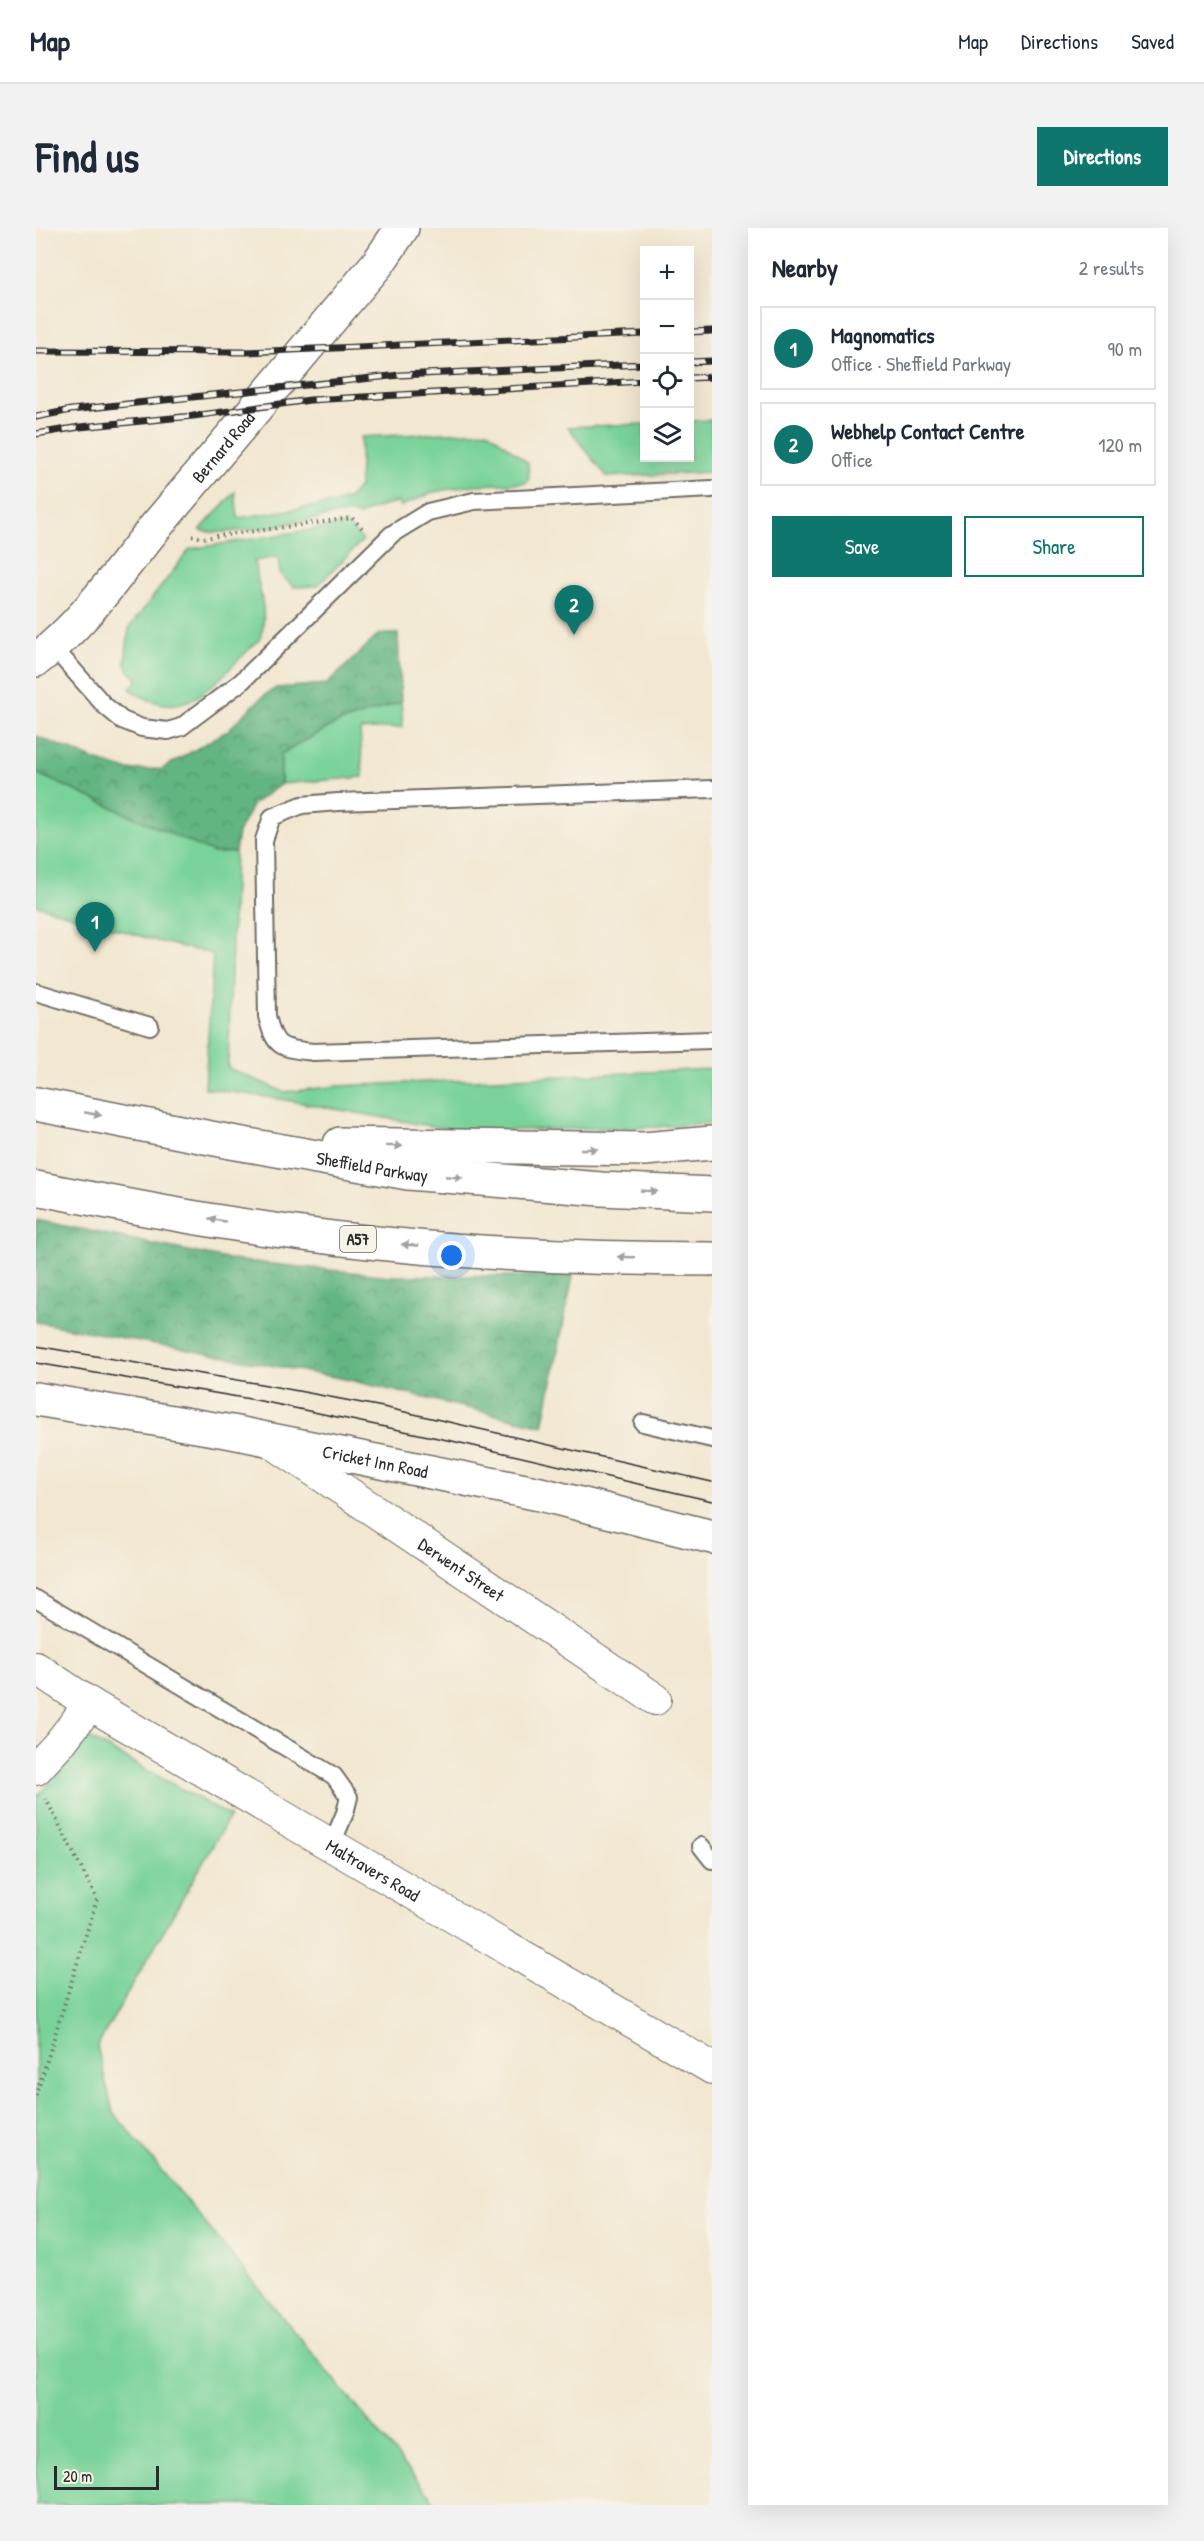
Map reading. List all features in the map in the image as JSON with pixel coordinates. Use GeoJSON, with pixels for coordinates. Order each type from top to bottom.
{"type":"FeatureCollection","features":[{"type":"Feature","properties":{"kind":"main road","name":"Bernard Road"},"geometry":{"type":"LineString","coordinates":[[45,653],[109,588],[154,528],[380,261],[402,228]]}},
{"type":"Feature","properties":{"kind":"main road","name":"Sheffield Parkway"},"geometry":{"type":"LineString","coordinates":[[36,1104],[408,1173],[601,1189],[712,1194]]}},
{"type":"Feature","properties":{"kind":"main road"},"geometry":{"type":"LineString","coordinates":[[231,1142],[621,1149],[712,1143]]}},
{"type":"Feature","properties":{"kind":"main road","name":"A57"},"geometry":{"type":"LineString","coordinates":[[36,1188],[283,1232],[537,1255],[712,1259]]}},
{"type":"Feature","properties":{"kind":"main road","name":"Cricket Inn Road"},"geometry":{"type":"LineString","coordinates":[[36,1399],[268,1439],[540,1494],[712,1538]]}},
{"type":"Feature","properties":{"kind":"street","name":"Derwent Street"},"geometry":{"type":"LineString","coordinates":[[268,1439],[655,1699]]}},
{"type":"Feature","properties":{"kind":"street","name":"Maltravers Road"},"geometry":{"type":"LineString","coordinates":[[36,1668],[90,1704],[712,2068]]}},
{"type":"Feature","properties":{"kind":"street"},"geometry":{"type":"LineString","coordinates":[[39,1779],[59,1744],[90,1704]]}},
{"type":"Feature","properties":{"kind":"lane"},"geometry":{"type":"LineString","coordinates":[[45,653],[122,720],[155,731],[175,730],[241,682],[380,545],[405,524],[428,512],[464,502],[712,489]]}},
{"type":"Feature","properties":{"kind":"lane"},"geometry":{"type":"LineString","coordinates":[[712,789],[302,805],[272,817],[264,840],[267,1016],[272,1037],[286,1048],[313,1052],[712,1040]]}},
{"type":"Feature","properties":{"kind":"lane"},"geometry":{"type":"LineString","coordinates":[[36,992],[150,1026]]}},
{"type":"Feature","properties":{"kind":"lane"},"geometry":{"type":"LineString","coordinates":[[643,1423],[712,1438]]}},
{"type":"Feature","properties":{"kind":"lane"},"geometry":{"type":"LineString","coordinates":[[36,1599],[334,1776],[349,1797],[331,1846]]}},
{"type":"Feature","properties":{"kind":"lane"},"geometry":{"type":"LineString","coordinates":[[701,1846],[712,1860]]}},
{"type":"Feature","properties":{"kind":"path"},"geometry":{"type":"LineString","coordinates":[[154,528],[203,538],[352,518],[380,545]]}},
{"type":"Feature","properties":{"kind":"path"},"geometry":{"type":"LineString","coordinates":[[36,2096],[98,1899],[39,1779]]}},
{"type":"Feature","properties":{"kind":"green space"},"geometry":{"type":"Polygon","coordinates":[[[712,420],[712,472],[607,477],[568,427],[640,424],[640,462],[694,462],[694,421],[712,420]]]}},
{"type":"Feature","properties":{"kind":"green space"},"geometry":{"type":"Polygon","coordinates":[[[488,431],[528,463],[529,479],[525,483],[473,485],[434,492],[401,506],[398,502],[393,503],[359,516],[347,513],[230,532],[200,530],[235,492],[238,518],[335,503],[349,498],[359,487],[361,437],[488,431]]]}},
{"type":"Feature","properties":{"kind":"green space"},"geometry":{"type":"Polygon","coordinates":[[[346,524],[363,540],[317,586],[294,587],[280,574],[278,557],[254,561],[263,611],[259,640],[202,694],[186,702],[169,704],[151,701],[130,689],[138,679],[129,671],[125,662],[129,628],[190,549],[346,524]]]}},
{"type":"Feature","properties":{"kind":"green space"},"geometry":{"type":"Polygon","coordinates":[[[379,634],[398,634],[401,702],[335,724],[281,754],[281,784],[253,804],[238,833],[235,852],[214,853],[36,773],[36,736],[95,760],[127,770],[162,769],[227,731],[262,697],[276,688],[327,684],[379,634]]]}},
{"type":"Feature","properties":{"kind":"green space"},"geometry":{"type":"Polygon","coordinates":[[[401,702],[403,727],[360,730],[363,777],[281,784],[281,754],[335,724],[401,702]]]}},
{"type":"Feature","properties":{"kind":"green space"},"geometry":{"type":"Polygon","coordinates":[[[36,773],[214,853],[235,852],[228,1068],[284,1092],[339,1086],[712,1069],[712,1123],[656,1127],[473,1131],[435,1127],[205,1088],[213,954],[157,941],[36,905],[36,773]]]}},
{"type":"Feature","properties":{"kind":"green space"},"geometry":{"type":"Polygon","coordinates":[[[36,1220],[232,1260],[390,1276],[573,1276],[543,1426],[345,1379],[36,1322],[36,1220]]]}},
{"type":"Feature","properties":{"kind":"green space"},"geometry":{"type":"Polygon","coordinates":[[[89,1738],[230,1816],[97,2046],[113,2112],[438,2505],[36,2505],[36,1798],[89,1738]]]}},
{"type":"Feature","properties":{"kind":"tram line"},"geometry":{"type":"LineString","coordinates":[[36,1346],[383,1407],[712,1482]]}},
{"type":"Feature","properties":{"kind":"tram line"},"geometry":{"type":"LineString","coordinates":[[36,1363],[256,1400],[452,1441],[712,1501]]}},
{"type":"Feature","properties":{"kind":"railway"},"geometry":{"type":"LineString","coordinates":[[694,332],[712,331]]}},
{"type":"Feature","properties":{"kind":"railway"},"geometry":{"type":"LineString","coordinates":[[36,351],[246,352],[640,334]]}},
{"type":"Feature","properties":{"kind":"railway"},"geometry":{"type":"LineString","coordinates":[[694,362],[712,361]]}},
{"type":"Feature","properties":{"kind":"railway"},"geometry":{"type":"LineString","coordinates":[[36,417],[71,410],[400,375],[640,364]]}},
{"type":"Feature","properties":{"kind":"railway"},"geometry":{"type":"LineString","coordinates":[[694,378],[712,377]]}},
{"type":"Feature","properties":{"kind":"railway"},"geometry":{"type":"LineString","coordinates":[[36,434],[310,400],[640,381]]}},
{"type":"Feature","properties":{"kind":"place","name":"Webhelp Contact Centre"},"geometry":{"type":"Point","coordinates":[574,635]}},
{"type":"Feature","properties":{"kind":"place","name":"Magnomatics"},"geometry":{"type":"Point","coordinates":[95,952]}}]}
